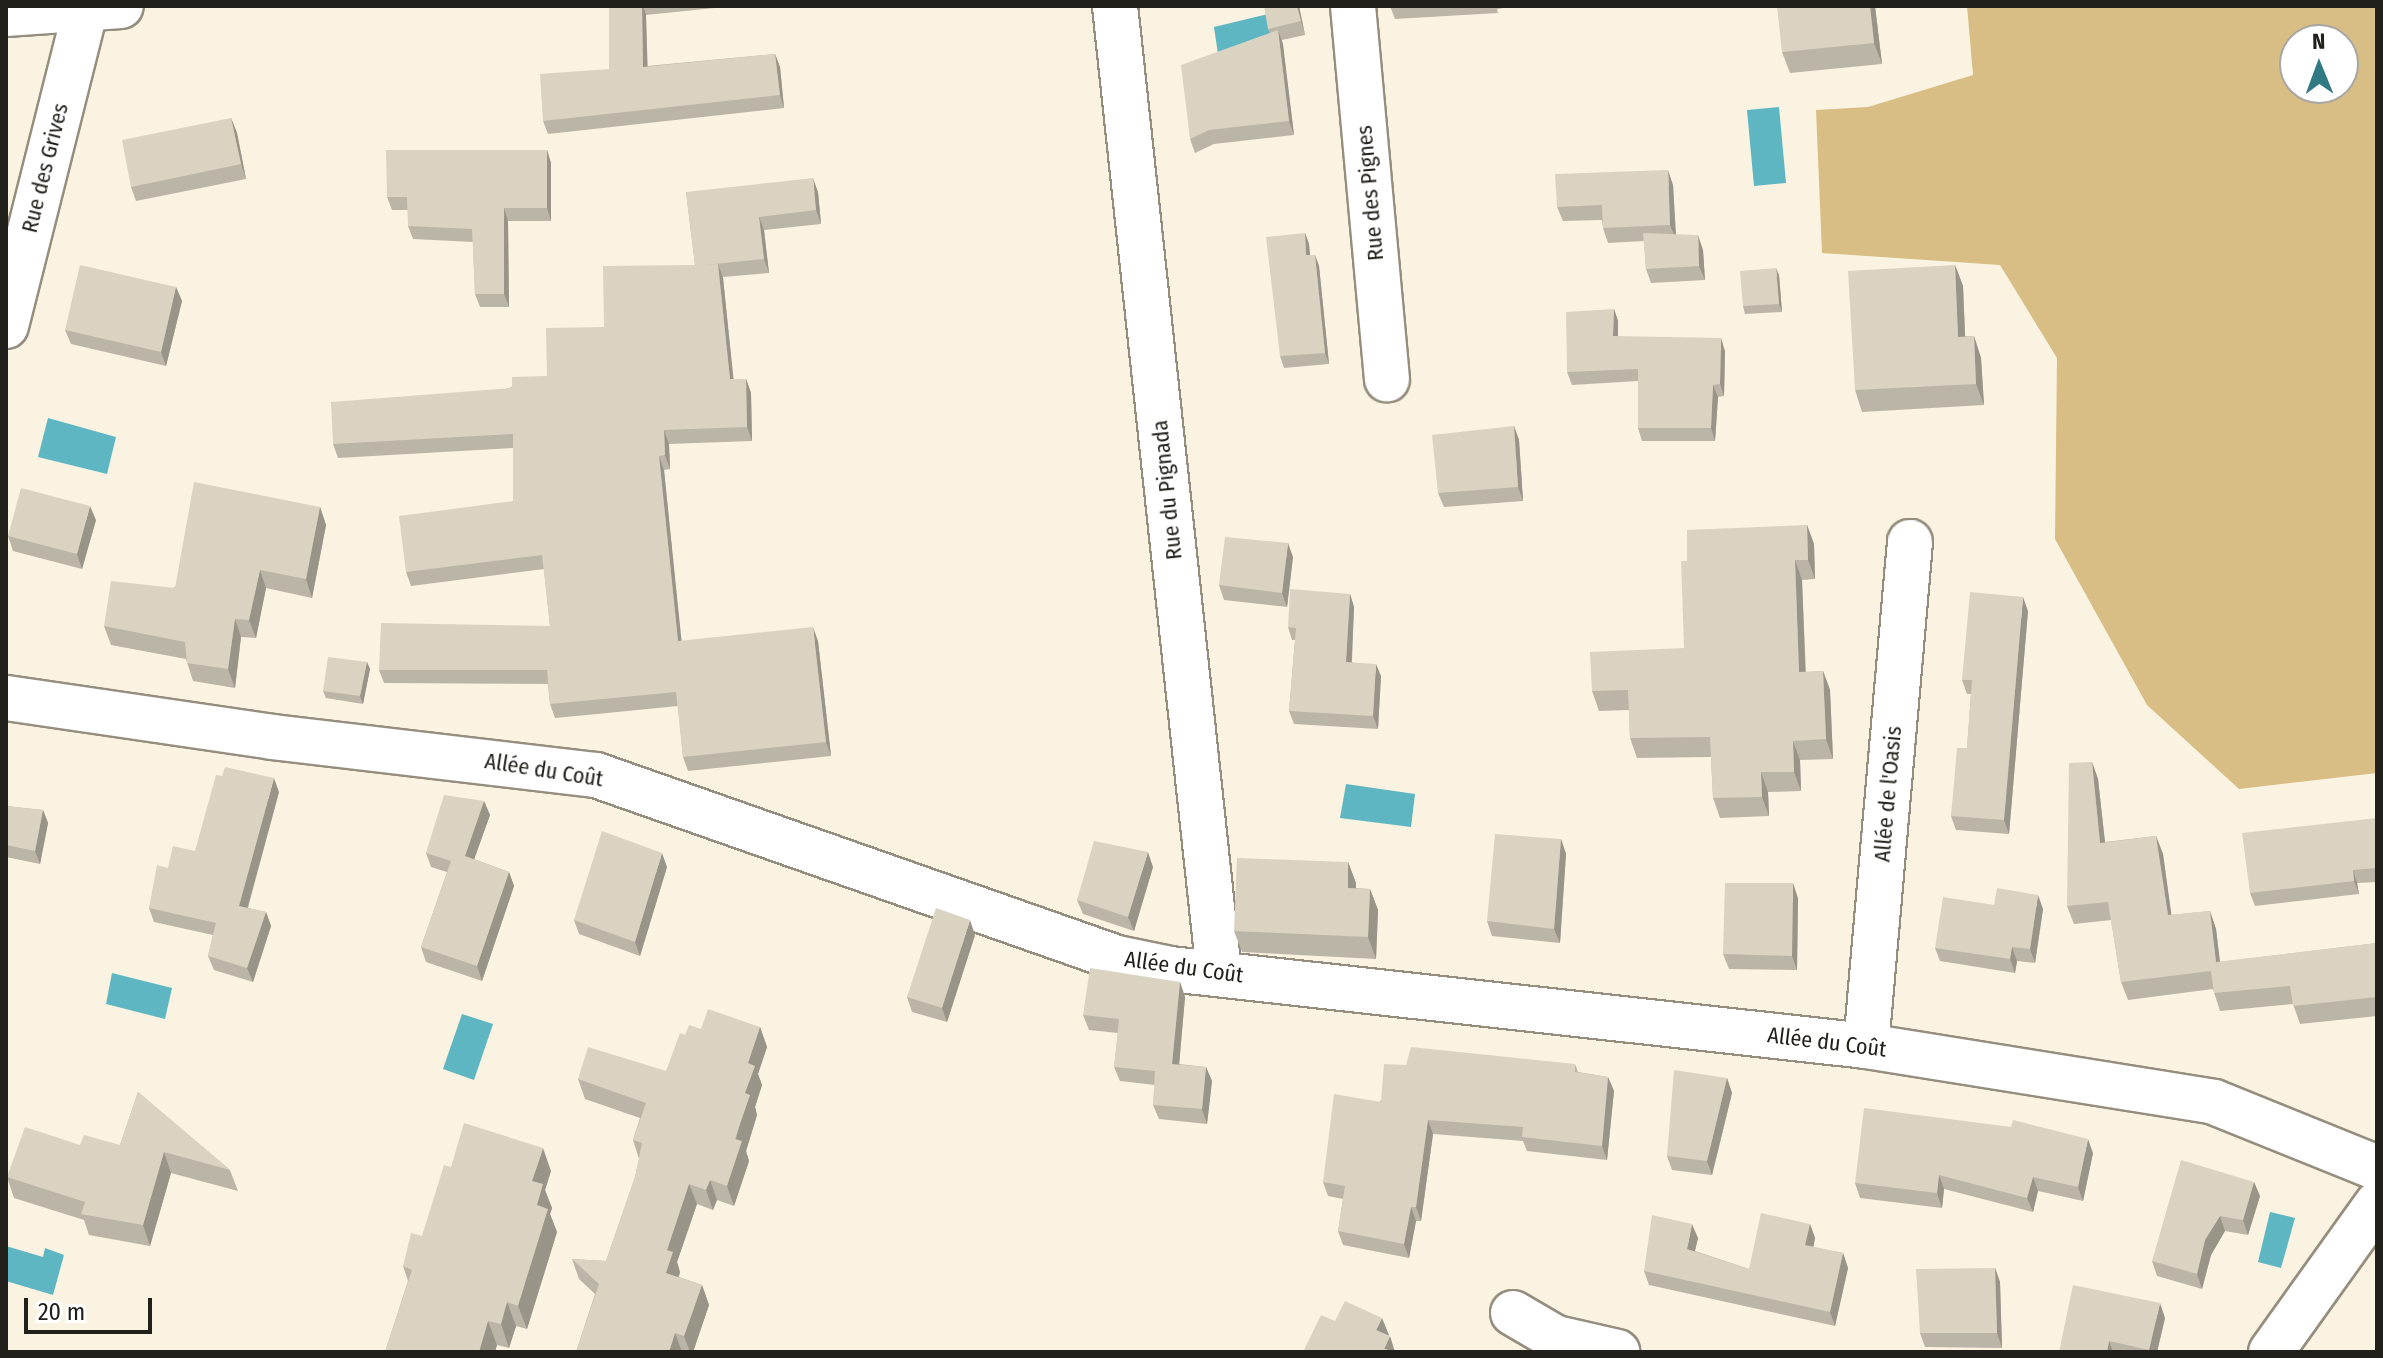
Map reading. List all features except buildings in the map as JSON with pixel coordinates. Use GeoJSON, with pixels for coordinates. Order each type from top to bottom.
{"type":"FeatureCollection","features":[{"type":"Feature","properties":{"kind":"street","name":"Rue du Pignada"},"geometry":{"type":"LineString","coordinates":[[1115,6],[1219,973]]}},
{"type":"Feature","properties":{"kind":"street","name":"Rue des Pignes"},"geometry":{"type":"LineString","coordinates":[[1353,6],[1387,379]]}},
{"type":"Feature","properties":{"kind":"street"},"geometry":{"type":"LineString","coordinates":[[6,14],[103,8]]}},
{"type":"Feature","properties":{"kind":"street","name":"Rue des Grives"},"geometry":{"type":"LineString","coordinates":[[6,326],[103,8]]}},
{"type":"Feature","properties":{"kind":"street","name":"Allée de l'Oasis"},"geometry":{"type":"LineString","coordinates":[[1866,1046],[1910,542]]}},
{"type":"Feature","properties":{"kind":"street","name":"Allée du Coût"},"geometry":{"type":"LineString","coordinates":[[6,698],[272,737],[596,775],[1117,958],[1219,973],[1866,1046],[2214,1102],[2377,1168]]}},
{"type":"Feature","properties":{"kind":"street"},"geometry":{"type":"LineString","coordinates":[[2271,1352],[2377,1204]]}},
{"type":"Feature","properties":{"kind":"street"},"geometry":{"type":"LineString","coordinates":[[1513,1313],[1556,1338],[1617,1352]]}},
{"type":"Feature","properties":{"kind":"shaded area"},"geometry":{"type":"Polygon","coordinates":[[[1967,6],[2377,6],[2377,773],[2239,789],[2147,705],[2055,539],[2057,358],[2000,265],[1822,253],[1816,110],[1868,107],[1973,75],[1967,6]]]}},
{"type":"Feature","properties":{"kind":"water"},"geometry":{"type":"Polygon","coordinates":[[[1268,14],[1273,43],[1219,61],[1214,27],[1268,14]]]}},
{"type":"Feature","properties":{"kind":"water"},"geometry":{"type":"Polygon","coordinates":[[[1779,107],[1786,183],[1754,186],[1747,110],[1779,107]]]}},
{"type":"Feature","properties":{"kind":"water"},"geometry":{"type":"Polygon","coordinates":[[[48,418],[116,437],[107,474],[38,457],[48,418]]]}},
{"type":"Feature","properties":{"kind":"water"},"geometry":{"type":"Polygon","coordinates":[[[1346,784],[1415,794],[1411,827],[1340,818],[1346,784]]]}},
{"type":"Feature","properties":{"kind":"water"},"geometry":{"type":"Polygon","coordinates":[[[112,973],[172,988],[165,1019],[106,1004],[112,973]]]}},
{"type":"Feature","properties":{"kind":"water"},"geometry":{"type":"Polygon","coordinates":[[[462,1014],[493,1024],[474,1080],[443,1069],[462,1014]]]}},
{"type":"Feature","properties":{"kind":"water"},"geometry":{"type":"Polygon","coordinates":[[[2270,1212],[2295,1218],[2281,1268],[2258,1262],[2270,1212]]]}},
{"type":"Feature","properties":{"kind":"water"},"geometry":{"type":"Polygon","coordinates":[[[6,1246],[43,1257],[45,1248],[64,1255],[53,1295],[6,1281],[6,1246]]]}}]}
